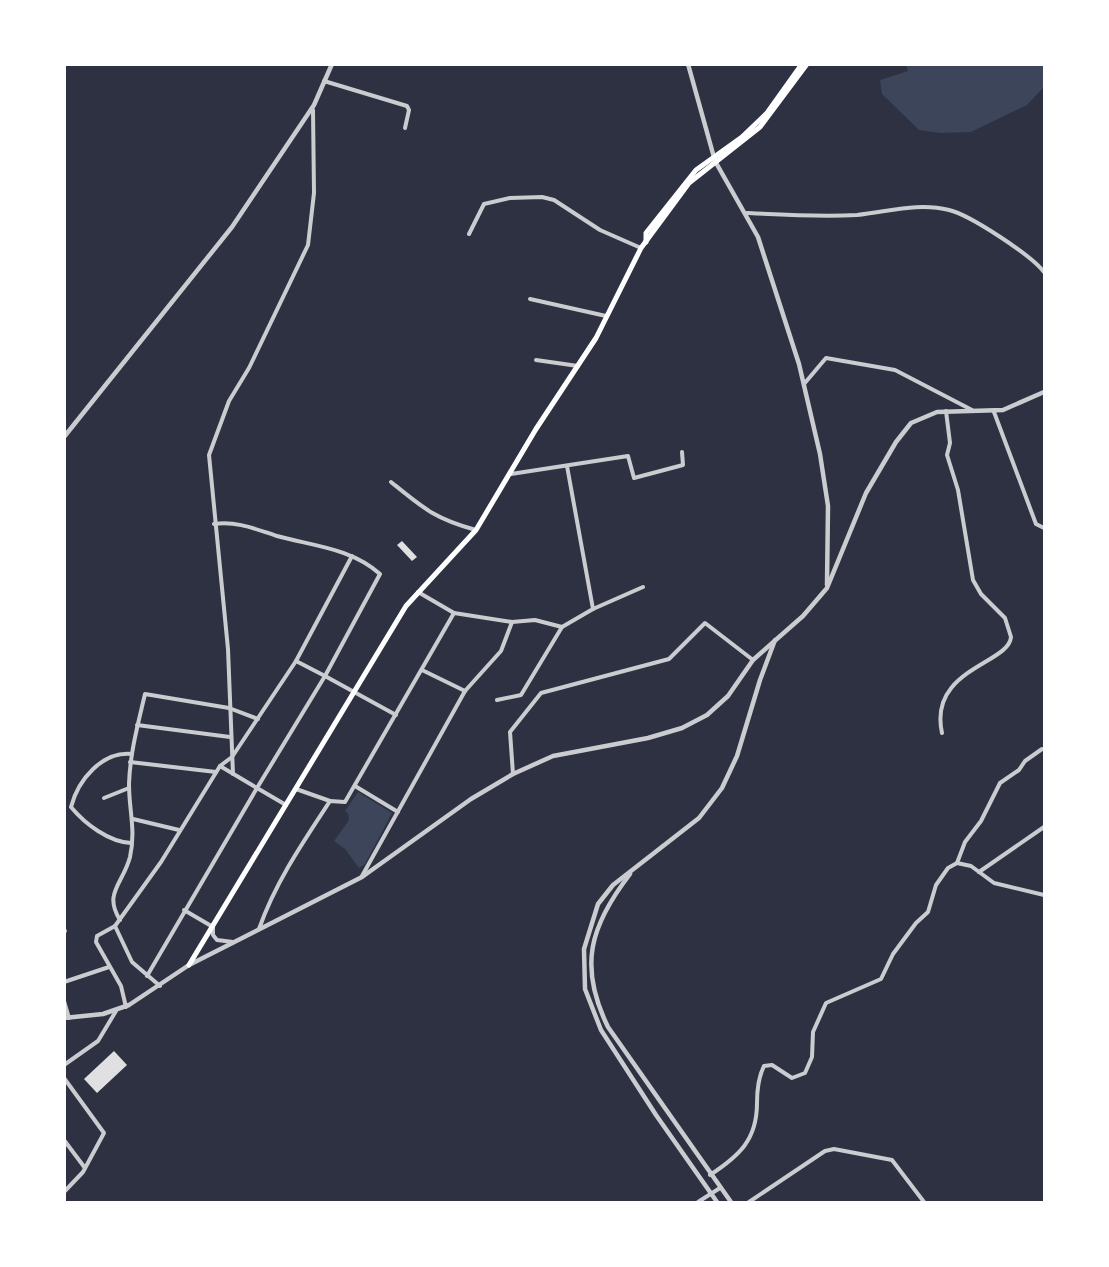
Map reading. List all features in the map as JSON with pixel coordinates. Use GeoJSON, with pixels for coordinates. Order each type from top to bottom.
{"type":"FeatureCollection","features":[{"type":"Feature","properties":{"kind":"main road"},"geometry":{"type":"LineString","coordinates":[[189,965],[354,691],[417,592],[476,530],[536,429],[578,366],[641,248],[689,183],[767,112],[802,64]]}},
{"type":"Feature","properties":{"kind":"main road"},"geometry":{"type":"LineString","coordinates":[[715,159],[760,127],[807,64]]}},
{"type":"Feature","properties":{"kind":"street"},"geometry":{"type":"LineString","coordinates":[[233,774],[228,649],[209,455],[229,401],[249,368],[308,245],[314,193],[311,115],[323,81],[332,64]]}},
{"type":"Feature","properties":{"kind":"street"},"geometry":{"type":"LineString","coordinates":[[688,64],[715,159],[747,213],[758,237],[781,303],[804,384],[820,454],[828,506],[827,588]]}},
{"type":"Feature","properties":{"kind":"street"},"geometry":{"type":"LineString","coordinates":[[323,81],[407,106],[409,110],[405,128]]}},
{"type":"Feature","properties":{"kind":"street"},"geometry":{"type":"LineString","coordinates":[[64,437],[232,227],[314,105]]}},
{"type":"Feature","properties":{"kind":"street"},"geometry":{"type":"LineString","coordinates":[[469,234],[484,204],[510,198],[542,197],[566,206],[600,230],[641,248]]}},
{"type":"Feature","properties":{"kind":"street"},"geometry":{"type":"LineString","coordinates":[[747,213],[821,216],[893,211],[919,206],[951,210],[1004,239],[1044,272]]}},
{"type":"Feature","properties":{"kind":"street"},"geometry":{"type":"LineString","coordinates":[[530,299],[606,316]]}},
{"type":"Feature","properties":{"kind":"street"},"geometry":{"type":"LineString","coordinates":[[804,384],[826,358],[895,370],[975,412]]}},
{"type":"Feature","properties":{"kind":"street"},"geometry":{"type":"LineString","coordinates":[[536,360],[578,366]]}},
{"type":"Feature","properties":{"kind":"street"},"geometry":{"type":"LineString","coordinates":[[64,1001],[67,1018],[116,1011],[160,986],[189,965],[362,877],[471,799],[513,774],[553,756],[648,738],[681,728],[707,715],[728,696],[753,660],[802,616],[827,588],[853,521],[903,431],[925,416],[946,411],[994,412],[1016,406],[1044,392]]}},
{"type":"Feature","properties":{"kind":"street"},"geometry":{"type":"LineString","coordinates":[[942,733],[941,709],[951,688],[959,679],[1007,647],[1011,637],[1005,618],[981,594],[973,580],[958,490],[946,455],[951,443],[946,411]]}},
{"type":"Feature","properties":{"kind":"street"},"geometry":{"type":"LineString","coordinates":[[994,412],[1036,524],[1044,528]]}},
{"type":"Feature","properties":{"kind":"street"},"geometry":{"type":"LineString","coordinates":[[511,474],[628,456],[634,478],[683,465],[682,452]]}},
{"type":"Feature","properties":{"kind":"street"},"geometry":{"type":"LineString","coordinates":[[567,466],[593,609]]}},
{"type":"Feature","properties":{"kind":"street"},"geometry":{"type":"LineString","coordinates":[[391,482],[428,513],[446,522],[476,530]]}},
{"type":"Feature","properties":{"kind":"street"},"geometry":{"type":"LineString","coordinates":[[147,976],[184,910],[325,676],[380,574],[369,564],[352,556],[235,523],[214,524]]}},
{"type":"Feature","properties":{"kind":"street"},"geometry":{"type":"LineString","coordinates":[[126,1006],[121,986],[109,967],[96,938],[120,920],[161,862],[220,766],[232,757],[258,719],[296,661],[352,556]]}},
{"type":"Feature","properties":{"kind":"street"},"geometry":{"type":"LineString","coordinates":[[497,700],[521,695],[562,627],[593,609],[643,586]]}},
{"type":"Feature","properties":{"kind":"street"},"geometry":{"type":"LineString","coordinates":[[417,592],[454,613],[512,622],[535,620],[562,627]]}},
{"type":"Feature","properties":{"kind":"street"},"geometry":{"type":"LineString","coordinates":[[297,789],[330,801],[345,802],[454,613]]}},
{"type":"Feature","properties":{"kind":"street"},"geometry":{"type":"LineString","coordinates":[[362,877],[465,692],[501,651],[512,622]]}},
{"type":"Feature","properties":{"kind":"street"},"geometry":{"type":"LineString","coordinates":[[513,774],[510,732],[541,693],[669,658],[705,623],[753,660]]}},
{"type":"Feature","properties":{"kind":"street"},"geometry":{"type":"LineString","coordinates":[[717,1203],[617,1057],[592,1011],[585,988],[584,948],[598,904],[613,885],[699,818],[722,789],[737,756],[760,680],[776,640]]}},
{"type":"Feature","properties":{"kind":"street"},"geometry":{"type":"LineString","coordinates":[[296,661],[396,715]]}},
{"type":"Feature","properties":{"kind":"street"},"geometry":{"type":"LineString","coordinates":[[422,670],[465,692]]}},
{"type":"Feature","properties":{"kind":"street"},"geometry":{"type":"LineString","coordinates":[[120,920],[112,908],[112,897],[125,873],[131,843],[133,819],[129,788],[130,762],[145,694],[229,708],[258,719]]}},
{"type":"Feature","properties":{"kind":"street"},"geometry":{"type":"LineString","coordinates":[[137,725],[230,737]]}},
{"type":"Feature","properties":{"kind":"street"},"geometry":{"type":"LineString","coordinates":[[957,863],[965,842],[981,821],[1000,783],[1019,770],[1026,761],[1042,749]]}},
{"type":"Feature","properties":{"kind":"street"},"geometry":{"type":"LineString","coordinates":[[131,843],[116,841],[107,836],[71,807],[80,782],[99,765],[111,755],[132,754]]}},
{"type":"Feature","properties":{"kind":"street"},"geometry":{"type":"LineString","coordinates":[[130,762],[216,772]]}},
{"type":"Feature","properties":{"kind":"street"},"geometry":{"type":"LineString","coordinates":[[220,766],[286,805]]}},
{"type":"Feature","properties":{"kind":"street"},"geometry":{"type":"LineString","coordinates":[[355,786],[398,812]]}},
{"type":"Feature","properties":{"kind":"street"},"geometry":{"type":"LineString","coordinates":[[104,798],[129,788]]}},
{"type":"Feature","properties":{"kind":"street"},"geometry":{"type":"LineString","coordinates":[[259,929],[269,901],[330,801]]}},
{"type":"Feature","properties":{"kind":"street"},"geometry":{"type":"LineString","coordinates":[[133,819],[179,830]]}},
{"type":"Feature","properties":{"kind":"street"},"geometry":{"type":"LineString","coordinates":[[979,872],[1044,827]]}},
{"type":"Feature","properties":{"kind":"street"},"geometry":{"type":"LineString","coordinates":[[710,1175],[740,1154],[751,1138],[756,1122],[757,1089],[764,1066],[772,1065],[792,1078],[805,1073],[812,1057],[813,1032],[826,1003],[881,979],[893,954],[916,923],[928,912],[936,885],[948,868],[957,863],[964,863],[994,883],[1044,895]]}},
{"type":"Feature","properties":{"kind":"street"},"geometry":{"type":"LineString","coordinates":[[634,869],[603,915],[592,945],[590,966],[595,996],[608,1028],[731,1203]]}},
{"type":"Feature","properties":{"kind":"street"},"geometry":{"type":"LineString","coordinates":[[184,910],[213,927],[213,935],[217,940],[235,942]]}},
{"type":"Feature","properties":{"kind":"street"},"geometry":{"type":"LineString","coordinates":[[115,926],[125,951],[147,976],[160,986]]}},
{"type":"Feature","properties":{"kind":"street"},"geometry":{"type":"LineString","coordinates":[[64,982],[109,967]]}},
{"type":"Feature","properties":{"kind":"street"},"geometry":{"type":"LineString","coordinates":[[64,1065],[98,1041],[116,1011]]}},
{"type":"Feature","properties":{"kind":"street"},"geometry":{"type":"LineString","coordinates":[[64,1078],[104,1132],[85,1168],[64,1192]]}},
{"type":"Feature","properties":{"kind":"street"},"geometry":{"type":"LineString","coordinates":[[64,1140],[85,1168]]}},
{"type":"Feature","properties":{"kind":"street"},"geometry":{"type":"LineString","coordinates":[[749,1203],[825,1151],[834,1149],[892,1160],[924,1203]]}},
{"type":"Feature","properties":{"kind":"street"},"geometry":{"type":"LineString","coordinates":[[698,1203],[720,1188]]}},
{"type":"Feature","properties":{"kind":"shaded area"},"geometry":{"type":"Polygon","coordinates":[[[906,65],[1044,65],[1044,87],[1027,105],[971,132],[940,133],[919,130],[882,94],[880,80],[908,71],[906,65]]]}},
{"type":"Feature","properties":{"kind":"shaded area"},"geometry":{"type":"Polygon","coordinates":[[[358,792],[392,813],[365,864],[359,868],[345,849],[334,841],[349,820],[348,813],[345,811],[358,792]]]}},
{"type":"Feature","properties":{"kind":"building"},"geometry":{"type":"Polygon","coordinates":[[[402,541],[417,557],[412,561],[397,545],[402,541]]]}},
{"type":"Feature","properties":{"kind":"building"},"geometry":{"type":"Polygon","coordinates":[[[114,1051],[127,1065],[97,1093],[84,1079],[114,1051]]]}}]}
